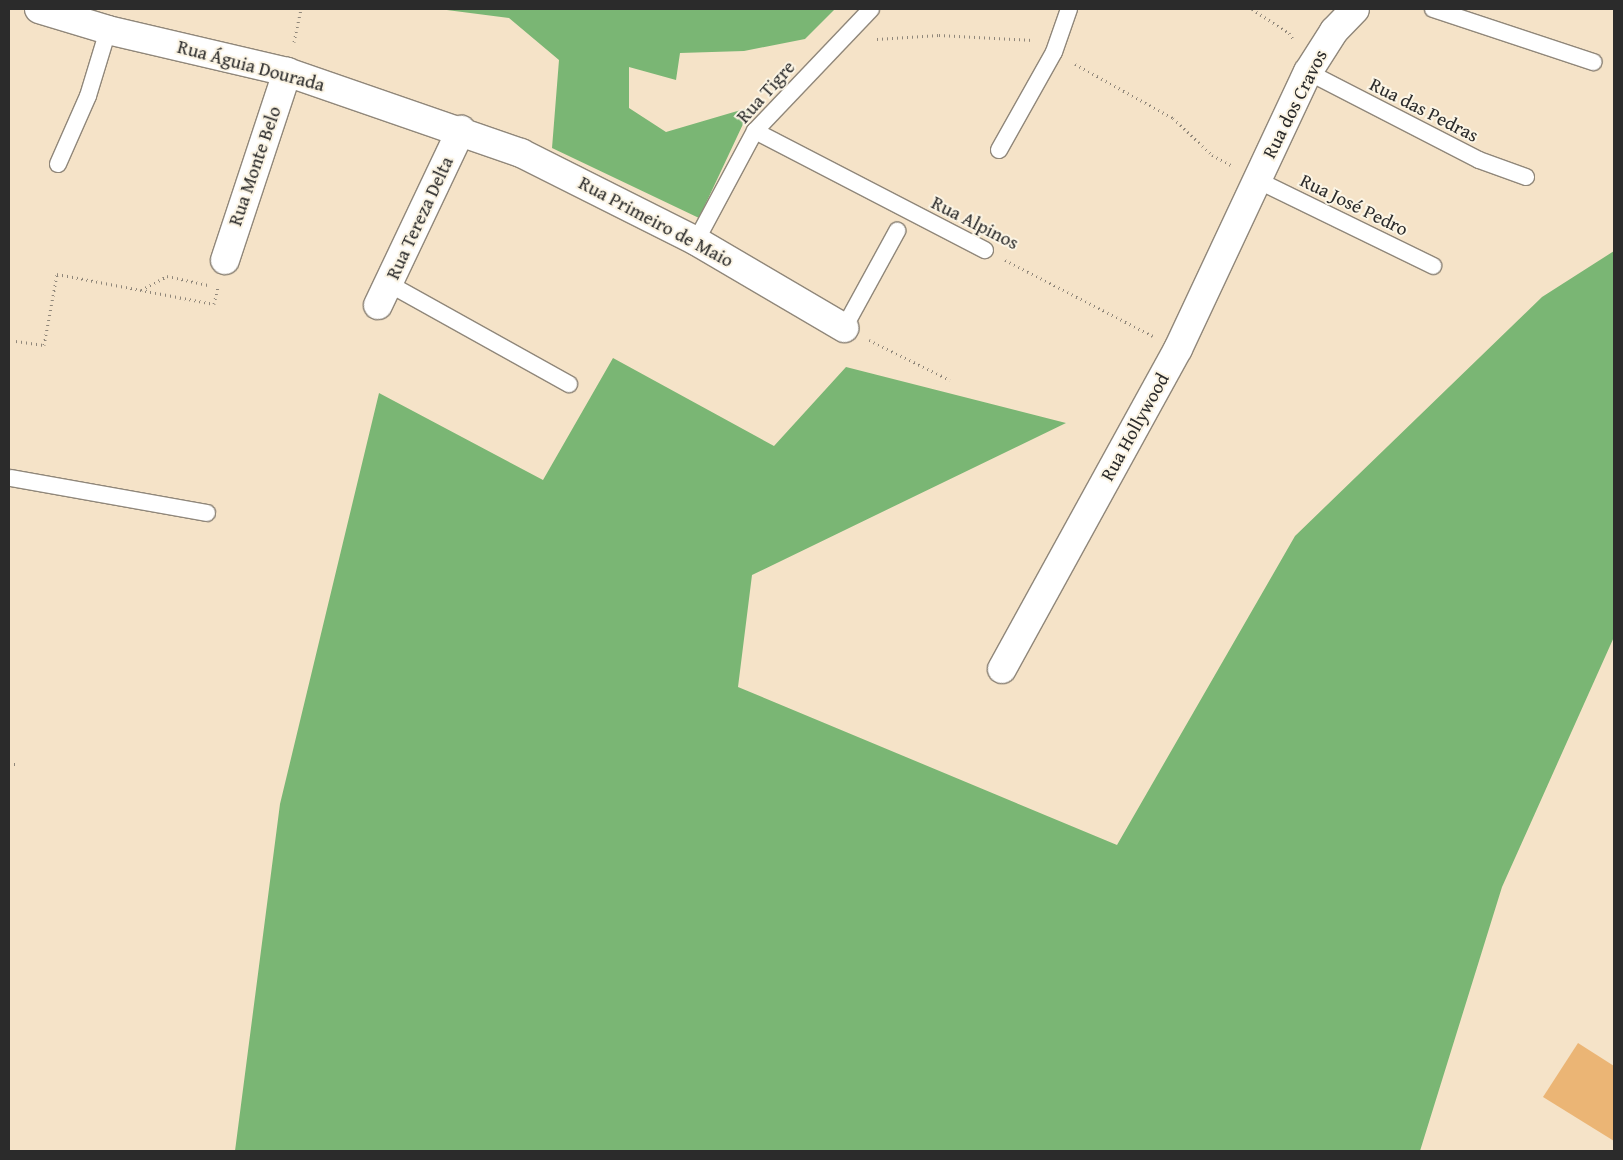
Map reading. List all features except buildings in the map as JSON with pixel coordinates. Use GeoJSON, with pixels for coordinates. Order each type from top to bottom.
{"type":"FeatureCollection","features":[{"type":"Feature","properties":{"kind":"street","name":"Rua Águia Dourada"},"geometry":{"type":"LineString","coordinates":[[39,9],[108,30],[287,72],[462,130]]}},
{"type":"Feature","properties":{"kind":"street","name":"Rua dos Cravos"},"geometry":{"type":"LineString","coordinates":[[1258,180],[1308,72],[1334,31],[1355,9]]}},
{"type":"Feature","properties":{"kind":"street","name":"Rua Monte Belo"},"geometry":{"type":"LineString","coordinates":[[225,260],[287,72]]}},
{"type":"Feature","properties":{"kind":"street","name":"Rua Primeiro de Maio"},"geometry":{"type":"LineString","coordinates":[[462,130],[521,153],[696,241],[844,328]]}},
{"type":"Feature","properties":{"kind":"street","name":"Rua Tereza Delta"},"geometry":{"type":"LineString","coordinates":[[383,294],[462,130]]}},
{"type":"Feature","properties":{"kind":"street","name":"Rua Hollywood"},"geometry":{"type":"LineString","coordinates":[[1002,669],[1178,349],[1258,180]]}},
{"type":"Feature","properties":{"kind":"lane","name":"Rua Tigre"},"geometry":{"type":"LineString","coordinates":[[696,241],[756,130],[871,9]]}},
{"type":"Feature","properties":{"kind":"lane"},"geometry":{"type":"LineString","coordinates":[[998,150],[1054,52],[1069,9]]}},
{"type":"Feature","properties":{"kind":"lane"},"geometry":{"type":"LineString","coordinates":[[1433,9],[1593,62]]}},
{"type":"Feature","properties":{"kind":"lane"},"geometry":{"type":"LineString","coordinates":[[58,164],[88,96],[108,30]]}},
{"type":"Feature","properties":{"kind":"lane","name":"Rua das Pedras"},"geometry":{"type":"LineString","coordinates":[[1308,72],[1479,160],[1526,176]]}},
{"type":"Feature","properties":{"kind":"lane","name":"Rua Alpinos"},"geometry":{"type":"LineString","coordinates":[[756,130],[984,250]]}},
{"type":"Feature","properties":{"kind":"lane","name":"Rua José Pedro"},"geometry":{"type":"LineString","coordinates":[[1258,180],[1434,266]]}},
{"type":"Feature","properties":{"kind":"lane"},"geometry":{"type":"LineString","coordinates":[[844,328],[897,232]]}},
{"type":"Feature","properties":{"kind":"lane"},"geometry":{"type":"LineString","coordinates":[[383,294],[568,384]]}},
{"type":"Feature","properties":{"kind":"lane"},"geometry":{"type":"LineString","coordinates":[[11,478],[207,513]]}},
{"type":"Feature","properties":{"kind":"path"},"geometry":{"type":"LineString","coordinates":[[287,72],[302,9]]}},
{"type":"Feature","properties":{"kind":"path"},"geometry":{"type":"LineString","coordinates":[[1252,9],[1289,33],[1308,72]]}},
{"type":"Feature","properties":{"kind":"path","name":"Rua Alpinos"},"geometry":{"type":"LineString","coordinates":[[984,250],[1178,349]]}},
{"type":"Feature","properties":{"kind":"path"},"geometry":{"type":"LineString","coordinates":[[16,341],[44,345],[58,274],[141,290],[214,304],[218,287],[167,276],[141,290]]}},
{"type":"Feature","properties":{"kind":"path"},"geometry":{"type":"LineString","coordinates":[[844,328],[950,380]]}},
{"type":"Feature","properties":{"kind":"path"},"geometry":{"type":"LineString","coordinates":[[9,764],[17,764]]}},
{"type":"Feature","properties":{"kind":"green space"},"geometry":{"type":"Polygon","coordinates":[[[439,9],[835,9],[805,39],[744,51],[680,53],[676,80],[629,67],[629,108],[666,132],[751,107],[699,218],[552,148],[559,60],[509,18],[439,9]]]}},
{"type":"Feature","properties":{"kind":"green space"},"geometry":{"type":"Polygon","coordinates":[[[1614,251],[1614,637],[1502,887],[1420,1151],[235,1151],[280,804],[379,393],[543,480],[613,358],[774,446],[846,367],[1066,423],[752,575],[738,687],[1117,845],[1295,536],[1542,297],[1614,251]]]}}]}
